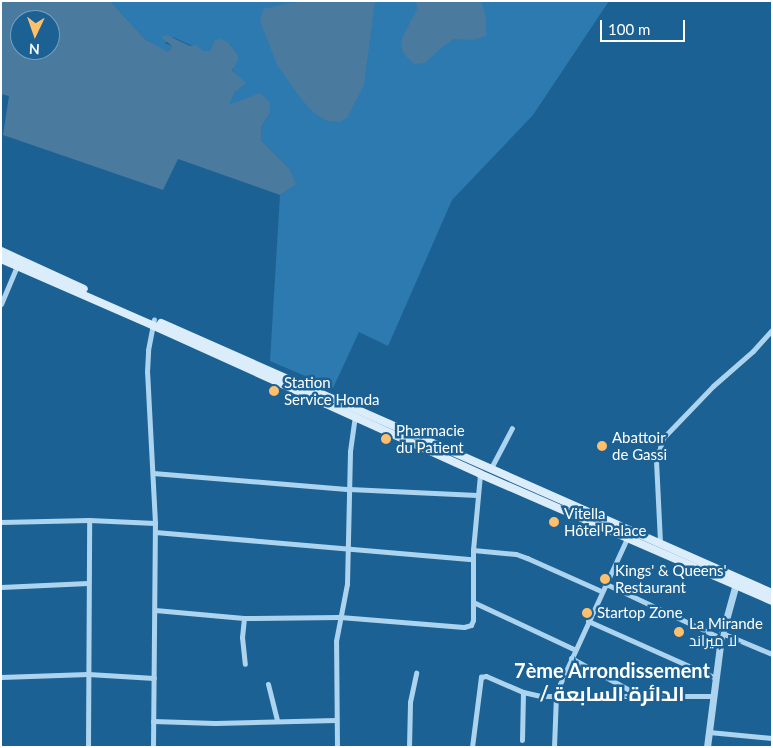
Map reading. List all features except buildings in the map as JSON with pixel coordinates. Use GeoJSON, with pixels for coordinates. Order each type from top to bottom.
{"type":"FeatureCollection","features":[{"type":"Feature","properties":{"kind":"main road"},"geometry":{"type":"LineString","coordinates":[[1,251],[480,474],[772,601]]}},
{"type":"Feature","properties":{"kind":"main road"},"geometry":{"type":"LineString","coordinates":[[1,259],[153,322],[491,468],[772,593]]}},
{"type":"Feature","properties":{"kind":"street"},"geometry":{"type":"LineString","coordinates":[[1,304],[16,266]]}},
{"type":"Feature","properties":{"kind":"street"},"geometry":{"type":"LineString","coordinates":[[153,322],[147,372],[155,523],[153,747]]}},
{"type":"Feature","properties":{"kind":"street"},"geometry":{"type":"LineString","coordinates":[[660,542],[656,461],[663,438],[713,386],[753,351],[772,330]]}},
{"type":"Feature","properties":{"kind":"street"},"geometry":{"type":"LineString","coordinates":[[338,747],[336,641],[346,584],[350,451],[355,417]]}},
{"type":"Feature","properties":{"kind":"street"},"geometry":{"type":"LineString","coordinates":[[491,468],[512,428]]}},
{"type":"Feature","properties":{"kind":"street"},"geometry":{"type":"LineString","coordinates":[[153,473],[349,489],[477,495]]}},
{"type":"Feature","properties":{"kind":"street"},"geometry":{"type":"LineString","coordinates":[[155,610],[244,618],[340,617],[464,627],[471,625],[473,620],[472,550],[480,474]]}},
{"type":"Feature","properties":{"kind":"street"},"geometry":{"type":"LineString","coordinates":[[1,522],[89,520],[155,523]]}},
{"type":"Feature","properties":{"kind":"street"},"geometry":{"type":"LineString","coordinates":[[88,747],[89,520]]}},
{"type":"Feature","properties":{"kind":"street"},"geometry":{"type":"LineString","coordinates":[[155,532],[472,559]]}},
{"type":"Feature","properties":{"kind":"street"},"geometry":{"type":"LineString","coordinates":[[554,747],[556,695],[600,591],[627,538]]}},
{"type":"Feature","properties":{"kind":"street"},"geometry":{"type":"LineString","coordinates":[[472,550],[522,556],[600,591]]}},
{"type":"Feature","properties":{"kind":"street"},"geometry":{"type":"LineString","coordinates":[[707,747],[721,636],[739,577]]}},
{"type":"Feature","properties":{"kind":"street"},"geometry":{"type":"LineString","coordinates":[[1,587],[88,583]]}},
{"type":"Feature","properties":{"kind":"street"},"geometry":{"type":"LineString","coordinates":[[604,583],[721,636],[772,654]]}},
{"type":"Feature","properties":{"kind":"street"},"geometry":{"type":"LineString","coordinates":[[473,602],[574,649]]}},
{"type":"Feature","properties":{"kind":"street"},"geometry":{"type":"LineString","coordinates":[[244,618],[242,637],[245,664]]}},
{"type":"Feature","properties":{"kind":"street"},"geometry":{"type":"LineString","coordinates":[[588,621],[716,678]]}},
{"type":"Feature","properties":{"kind":"street"},"geometry":{"type":"LineString","coordinates":[[571,658],[641,696]]}},
{"type":"Feature","properties":{"kind":"street"},"geometry":{"type":"LineString","coordinates":[[409,747],[410,702],[416,673]]}},
{"type":"Feature","properties":{"kind":"street"},"geometry":{"type":"LineString","coordinates":[[1,677],[88,674],[154,678]]}},
{"type":"Feature","properties":{"kind":"street"},"geometry":{"type":"LineString","coordinates":[[472,747],[481,677],[486,676],[523,692],[541,696],[713,696]]}},
{"type":"Feature","properties":{"kind":"street"},"geometry":{"type":"LineString","coordinates":[[268,684],[277,722]]}},
{"type":"Feature","properties":{"kind":"street"},"geometry":{"type":"LineString","coordinates":[[522,740],[523,692]]}},
{"type":"Feature","properties":{"kind":"street"},"geometry":{"type":"LineString","coordinates":[[153,721],[277,722],[336,720]]}},
{"type":"Feature","properties":{"kind":"street"},"geometry":{"type":"LineString","coordinates":[[709,732],[772,738]]}},
{"type":"Feature","properties":{"kind":"shaded area"},"geometry":{"type":"Polygon","coordinates":[[[1,1],[110,1],[146,40],[168,52],[172,46],[161,37],[167,35],[190,46],[196,45],[203,51],[210,51],[215,40],[220,39],[228,42],[238,55],[238,61],[232,70],[246,83],[235,92],[229,105],[260,93],[270,102],[270,113],[261,127],[261,140],[289,168],[296,184],[280,195],[178,159],[163,190],[3,135],[9,96],[1,94],[1,1]]]}},
{"type":"Feature","properties":{"kind":"shaded area"},"geometry":{"type":"Polygon","coordinates":[[[110,1],[609,1],[533,115],[452,200],[388,346],[359,332],[333,388],[270,361],[280,195],[295,184],[289,168],[261,140],[261,127],[270,113],[228,106],[235,92],[237,75],[232,69],[238,55],[228,42],[210,52],[203,51],[173,37],[165,43],[172,46],[168,52],[164,52],[146,40],[110,1]]]}},
{"type":"Feature","properties":{"kind":"shaded area"},"geometry":{"type":"Polygon","coordinates":[[[375,1],[364,85],[347,118],[340,122],[328,121],[314,113],[302,100],[277,65],[260,21],[263,9],[290,3],[375,1]]]}},
{"type":"Feature","properties":{"kind":"shaded area"},"geometry":{"type":"Polygon","coordinates":[[[416,1],[481,1],[486,17],[486,36],[473,40],[454,39],[425,63],[414,64],[405,55],[401,47],[402,38],[417,9],[416,1]]]}},
{"type":"Feature","properties":{"kind":"place","name":"Station Service Honda"},"geometry":{"type":"Point","coordinates":[274,391]}},
{"type":"Feature","properties":{"kind":"place","name":"Pharmacie du Patient"},"geometry":{"type":"Point","coordinates":[386,439]}},
{"type":"Feature","properties":{"kind":"place","name":"Abattoir de Gassi"},"geometry":{"type":"Point","coordinates":[602,446]}},
{"type":"Feature","properties":{"kind":"place","name":"Vitella Hôtel Palace"},"geometry":{"type":"Point","coordinates":[554,522]}},
{"type":"Feature","properties":{"kind":"place","name":"Kings' & Queens' Restaurant"},"geometry":{"type":"Point","coordinates":[605,579]}},
{"type":"Feature","properties":{"kind":"place","name":"Startop Zone"},"geometry":{"type":"Point","coordinates":[587,613]}},
{"type":"Feature","properties":{"kind":"place","name":"La Mirande لا ميراند"},"geometry":{"type":"Point","coordinates":[679,632]}},
{"type":"Feature","properties":{"kind":"district","name":"7ème Arrondissement / الدائرة السابعة"},"geometry":{"type":"Point","coordinates":[612,682]}}]}
